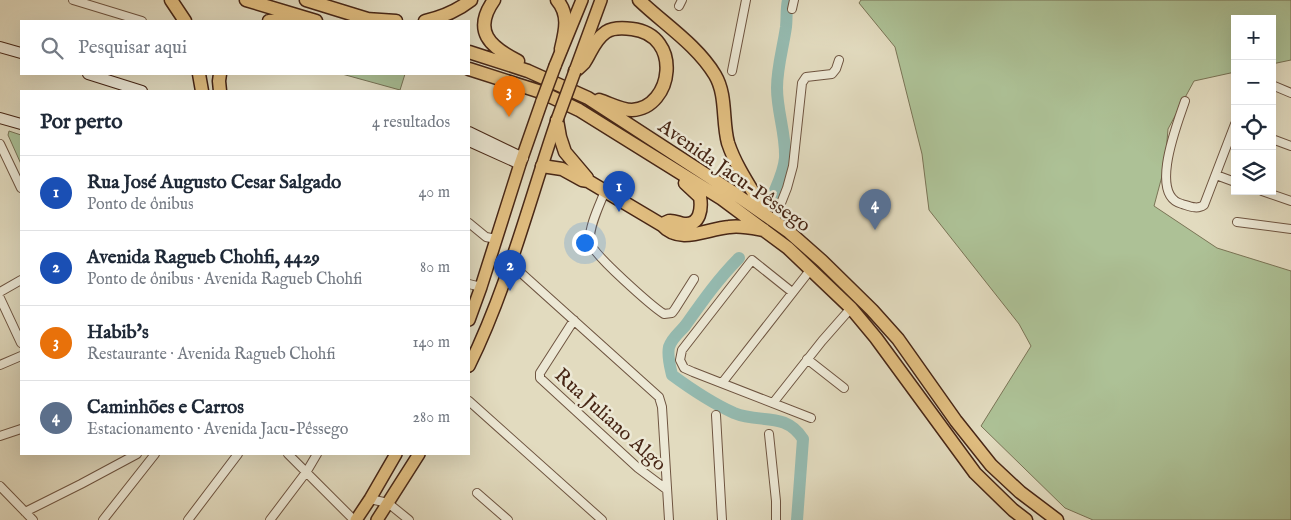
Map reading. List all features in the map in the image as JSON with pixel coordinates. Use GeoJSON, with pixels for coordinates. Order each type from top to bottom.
{"type":"FeatureCollection","features":[{"type":"Feature","properties":{"kind":"highway"},"geometry":{"type":"LineString","coordinates":[[171,0],[184,20]]}},
{"type":"Feature","properties":{"kind":"highway"},"geometry":{"type":"LineString","coordinates":[[246,0],[313,20]]}},
{"type":"Feature","properties":{"kind":"highway"},"geometry":{"type":"LineString","coordinates":[[306,0],[370,20]]}},
{"type":"Feature","properties":{"kind":"highway"},"geometry":{"type":"LineString","coordinates":[[430,20],[455,11],[471,0]]}},
{"type":"Feature","properties":{"kind":"highway"},"geometry":{"type":"LineString","coordinates":[[494,0],[486,15],[484,26],[486,36],[492,46],[523,64],[528,71]]}},
{"type":"Feature","properties":{"kind":"highway"},"geometry":{"type":"LineString","coordinates":[[557,0],[566,17],[566,27],[561,49]]}},
{"type":"Feature","properties":{"kind":"highway"},"geometry":{"type":"LineString","coordinates":[[639,0],[692,47],[716,76],[721,91],[728,141],[735,161],[770,218]]}},
{"type":"Feature","properties":{"kind":"highway"},"geometry":{"type":"LineString","coordinates":[[575,71],[583,64],[598,40],[608,31],[627,28],[638,29],[655,38],[662,47],[666,57],[665,81],[651,102],[634,110],[625,110],[604,101],[588,98]]}},
{"type":"Feature","properties":{"kind":"highway","name":"Avenida Jacu-Pêssego"},"geometry":{"type":"LineString","coordinates":[[470,52],[528,71],[588,98],[770,218],[822,261],[888,328],[905,348],[956,421],[991,465],[1020,492],[1057,520]]}},
{"type":"Feature","properties":{"kind":"highway","name":"Avenida Jacu-Pêssego"},"geometry":{"type":"LineString","coordinates":[[470,69],[534,89],[579,110],[722,199],[811,268],[852,308],[876,338],[975,474],[1026,520]]}},
{"type":"Feature","properties":{"kind":"highway"},"geometry":{"type":"LineString","coordinates":[[199,75],[202,90]]}},
{"type":"Feature","properties":{"kind":"highway"},"geometry":{"type":"LineString","coordinates":[[558,120],[560,138],[565,152],[588,181]]}},
{"type":"Feature","properties":{"kind":"highway"},"geometry":{"type":"LineString","coordinates":[[542,166],[562,169],[582,180],[588,181],[662,225],[667,230],[682,235],[729,227],[764,230]]}},
{"type":"Feature","properties":{"kind":"highway"},"geometry":{"type":"LineString","coordinates":[[662,225],[670,221],[692,224],[698,219],[700,213],[700,198],[680,178],[676,170]]}},
{"type":"Feature","properties":{"kind":"main road"},"geometry":{"type":"LineString","coordinates":[[470,317],[521,161],[561,49],[582,0]]}},
{"type":"Feature","properties":{"kind":"main road"},"geometry":{"type":"LineString","coordinates":[[472,351],[491,317],[601,0]]}},
{"type":"Feature","properties":{"kind":"main road"},"geometry":{"type":"LineString","coordinates":[[0,47],[20,54]]}},
{"type":"Feature","properties":{"kind":"main road"},"geometry":{"type":"LineString","coordinates":[[91,75],[139,90]]}},
{"type":"Feature","properties":{"kind":"main road"},"geometry":{"type":"LineString","coordinates":[[0,118],[20,124]]}},
{"type":"Feature","properties":{"kind":"main road"},"geometry":{"type":"LineString","coordinates":[[470,133],[521,161]]}},
{"type":"Feature","properties":{"kind":"main road"},"geometry":{"type":"LineString","coordinates":[[470,141],[521,161]]}},
{"type":"Feature","properties":{"kind":"main road"},"geometry":{"type":"LineString","coordinates":[[481,287],[490,292],[491,317]]}},
{"type":"Feature","properties":{"kind":"main road"},"geometry":{"type":"LineString","coordinates":[[355,520],[370,499],[395,455]]}},
{"type":"Feature","properties":{"kind":"main road"},"geometry":{"type":"LineString","coordinates":[[377,520],[418,455]]}},
{"type":"Feature","properties":{"kind":"street"},"geometry":{"type":"LineString","coordinates":[[73,0],[122,19]]}},
{"type":"Feature","properties":{"kind":"street"},"geometry":{"type":"LineString","coordinates":[[732,72],[746,0]]}},
{"type":"Feature","properties":{"kind":"street"},"geometry":{"type":"LineString","coordinates":[[792,8],[794,0]]}},
{"type":"Feature","properties":{"kind":"street"},"geometry":{"type":"LineString","coordinates":[[770,218],[787,188],[793,166],[802,83],[806,77],[832,74],[839,60]]}},
{"type":"Feature","properties":{"kind":"street"},"geometry":{"type":"LineString","coordinates":[[1276,87],[1291,93]]}},
{"type":"Feature","properties":{"kind":"street"},"geometry":{"type":"LineString","coordinates":[[1185,101],[1174,130],[1168,156],[1167,176],[1171,198],[1176,203],[1201,208],[1206,201],[1231,136]]}},
{"type":"Feature","properties":{"kind":"street"},"geometry":{"type":"LineString","coordinates":[[1276,140],[1291,146]]}},
{"type":"Feature","properties":{"kind":"street"},"geometry":{"type":"LineString","coordinates":[[0,144],[20,186]]}},
{"type":"Feature","properties":{"kind":"street"},"geometry":{"type":"LineString","coordinates":[[1216,175],[1231,181]]}},
{"type":"Feature","properties":{"kind":"street"},"geometry":{"type":"LineString","coordinates":[[605,191],[589,241],[604,262],[664,314],[672,313],[694,279]]}},
{"type":"Feature","properties":{"kind":"street"},"geometry":{"type":"LineString","coordinates":[[1273,195],[1291,202]]}},
{"type":"Feature","properties":{"kind":"street"},"geometry":{"type":"LineString","coordinates":[[1237,222],[1291,229]]}},
{"type":"Feature","properties":{"kind":"street"},"geometry":{"type":"LineString","coordinates":[[470,224],[486,237],[496,239]]}},
{"type":"Feature","properties":{"kind":"street"},"geometry":{"type":"LineString","coordinates":[[792,292],[752,260],[680,354],[680,360],[684,368],[811,418]]}},
{"type":"Feature","properties":{"kind":"street"},"geometry":{"type":"LineString","coordinates":[[510,263],[659,397],[662,407],[668,520]]}},
{"type":"Feature","properties":{"kind":"street"},"geometry":{"type":"LineString","coordinates":[[722,383],[811,268]]}},
{"type":"Feature","properties":{"kind":"street"},"geometry":{"type":"LineString","coordinates":[[0,292],[20,281]]}},
{"type":"Feature","properties":{"kind":"street"},"geometry":{"type":"LineString","coordinates":[[470,284],[481,287]]}},
{"type":"Feature","properties":{"kind":"street"},"geometry":{"type":"LineString","coordinates":[[0,298],[20,341]]}},
{"type":"Feature","properties":{"kind":"street"},"geometry":{"type":"LineString","coordinates":[[773,403],[833,327],[852,308]]}},
{"type":"Feature","properties":{"kind":"street","name":"Rua Juliano Algo"},"geometry":{"type":"LineString","coordinates":[[574,320],[540,373],[540,378],[638,468],[666,489]]}},
{"type":"Feature","properties":{"kind":"street"},"geometry":{"type":"LineString","coordinates":[[0,365],[20,356]]}},
{"type":"Feature","properties":{"kind":"street"},"geometry":{"type":"LineString","coordinates":[[807,359],[844,388]]}},
{"type":"Feature","properties":{"kind":"street"},"geometry":{"type":"LineString","coordinates":[[470,402],[602,520]]}},
{"type":"Feature","properties":{"kind":"street"},"geometry":{"type":"LineString","coordinates":[[716,415],[722,520]]}},
{"type":"Feature","properties":{"kind":"street"},"geometry":{"type":"LineString","coordinates":[[0,436],[20,429]]}},
{"type":"Feature","properties":{"kind":"street"},"geometry":{"type":"LineString","coordinates":[[769,434],[776,501],[776,520]]}},
{"type":"Feature","properties":{"kind":"street"},"geometry":{"type":"LineString","coordinates":[[25,512],[135,455]]}},
{"type":"Feature","properties":{"kind":"street"},"geometry":{"type":"LineString","coordinates":[[103,520],[154,455]]}},
{"type":"Feature","properties":{"kind":"street"},"geometry":{"type":"LineString","coordinates":[[188,520],[237,455]]}},
{"type":"Feature","properties":{"kind":"street"},"geometry":{"type":"LineString","coordinates":[[289,455],[355,520]]}},
{"type":"Feature","properties":{"kind":"street"},"geometry":{"type":"LineString","coordinates":[[270,520],[317,455]]}},
{"type":"Feature","properties":{"kind":"street"},"geometry":{"type":"LineString","coordinates":[[0,486],[33,520]]}},
{"type":"Feature","properties":{"kind":"street"},"geometry":{"type":"LineString","coordinates":[[477,493],[508,520]]}},
{"type":"Feature","properties":{"kind":"street"},"geometry":{"type":"LineString","coordinates":[[370,499],[388,503],[409,520]]}},
{"type":"Feature","properties":{"kind":"green space"},"geometry":{"type":"Polygon","coordinates":[[[861,0],[1291,0],[1291,60],[1276,63],[1276,15],[1231,15],[1231,73],[1194,81],[1168,129],[1165,165],[1154,206],[1217,248],[1291,271],[1291,520],[1093,520],[1065,508],[981,426],[1031,346],[1019,324],[929,210],[922,154],[895,47],[859,3],[861,0]]]}},
{"type":"Feature","properties":{"kind":"green space"},"geometry":{"type":"Polygon","coordinates":[[[346,75],[405,75],[400,90],[346,75]]]}},
{"type":"Feature","properties":{"kind":"green space"},"geometry":{"type":"Polygon","coordinates":[[[9,131],[20,135],[20,162],[8,135],[9,131]]]}},
{"type":"Feature","properties":{"kind":"waterway"},"geometry":{"type":"LineString","coordinates":[[773,195],[785,158],[778,106],[777,80],[786,27],[788,0]]}},
{"type":"Feature","properties":{"kind":"waterway"},"geometry":{"type":"LineString","coordinates":[[739,258],[717,282],[672,341],[668,350],[670,368],[672,375],[702,396],[734,413],[753,418],[780,421],[796,430],[803,439],[797,520]]}},
{"type":"Feature","properties":{"kind":"place","name":"Habib's"},"geometry":{"type":"Point","coordinates":[509,117]}},
{"type":"Feature","properties":{"kind":"place","name":"Rua José Augusto Cesar Salgado"},"geometry":{"type":"Point","coordinates":[619,212]}},
{"type":"Feature","properties":{"kind":"place","name":"Caminhões e Carros"},"geometry":{"type":"Point","coordinates":[875,230]}},
{"type":"Feature","properties":{"kind":"place","name":"Avenida Ragueb Chohfi, 4429"},"geometry":{"type":"Point","coordinates":[510,291]}}]}
